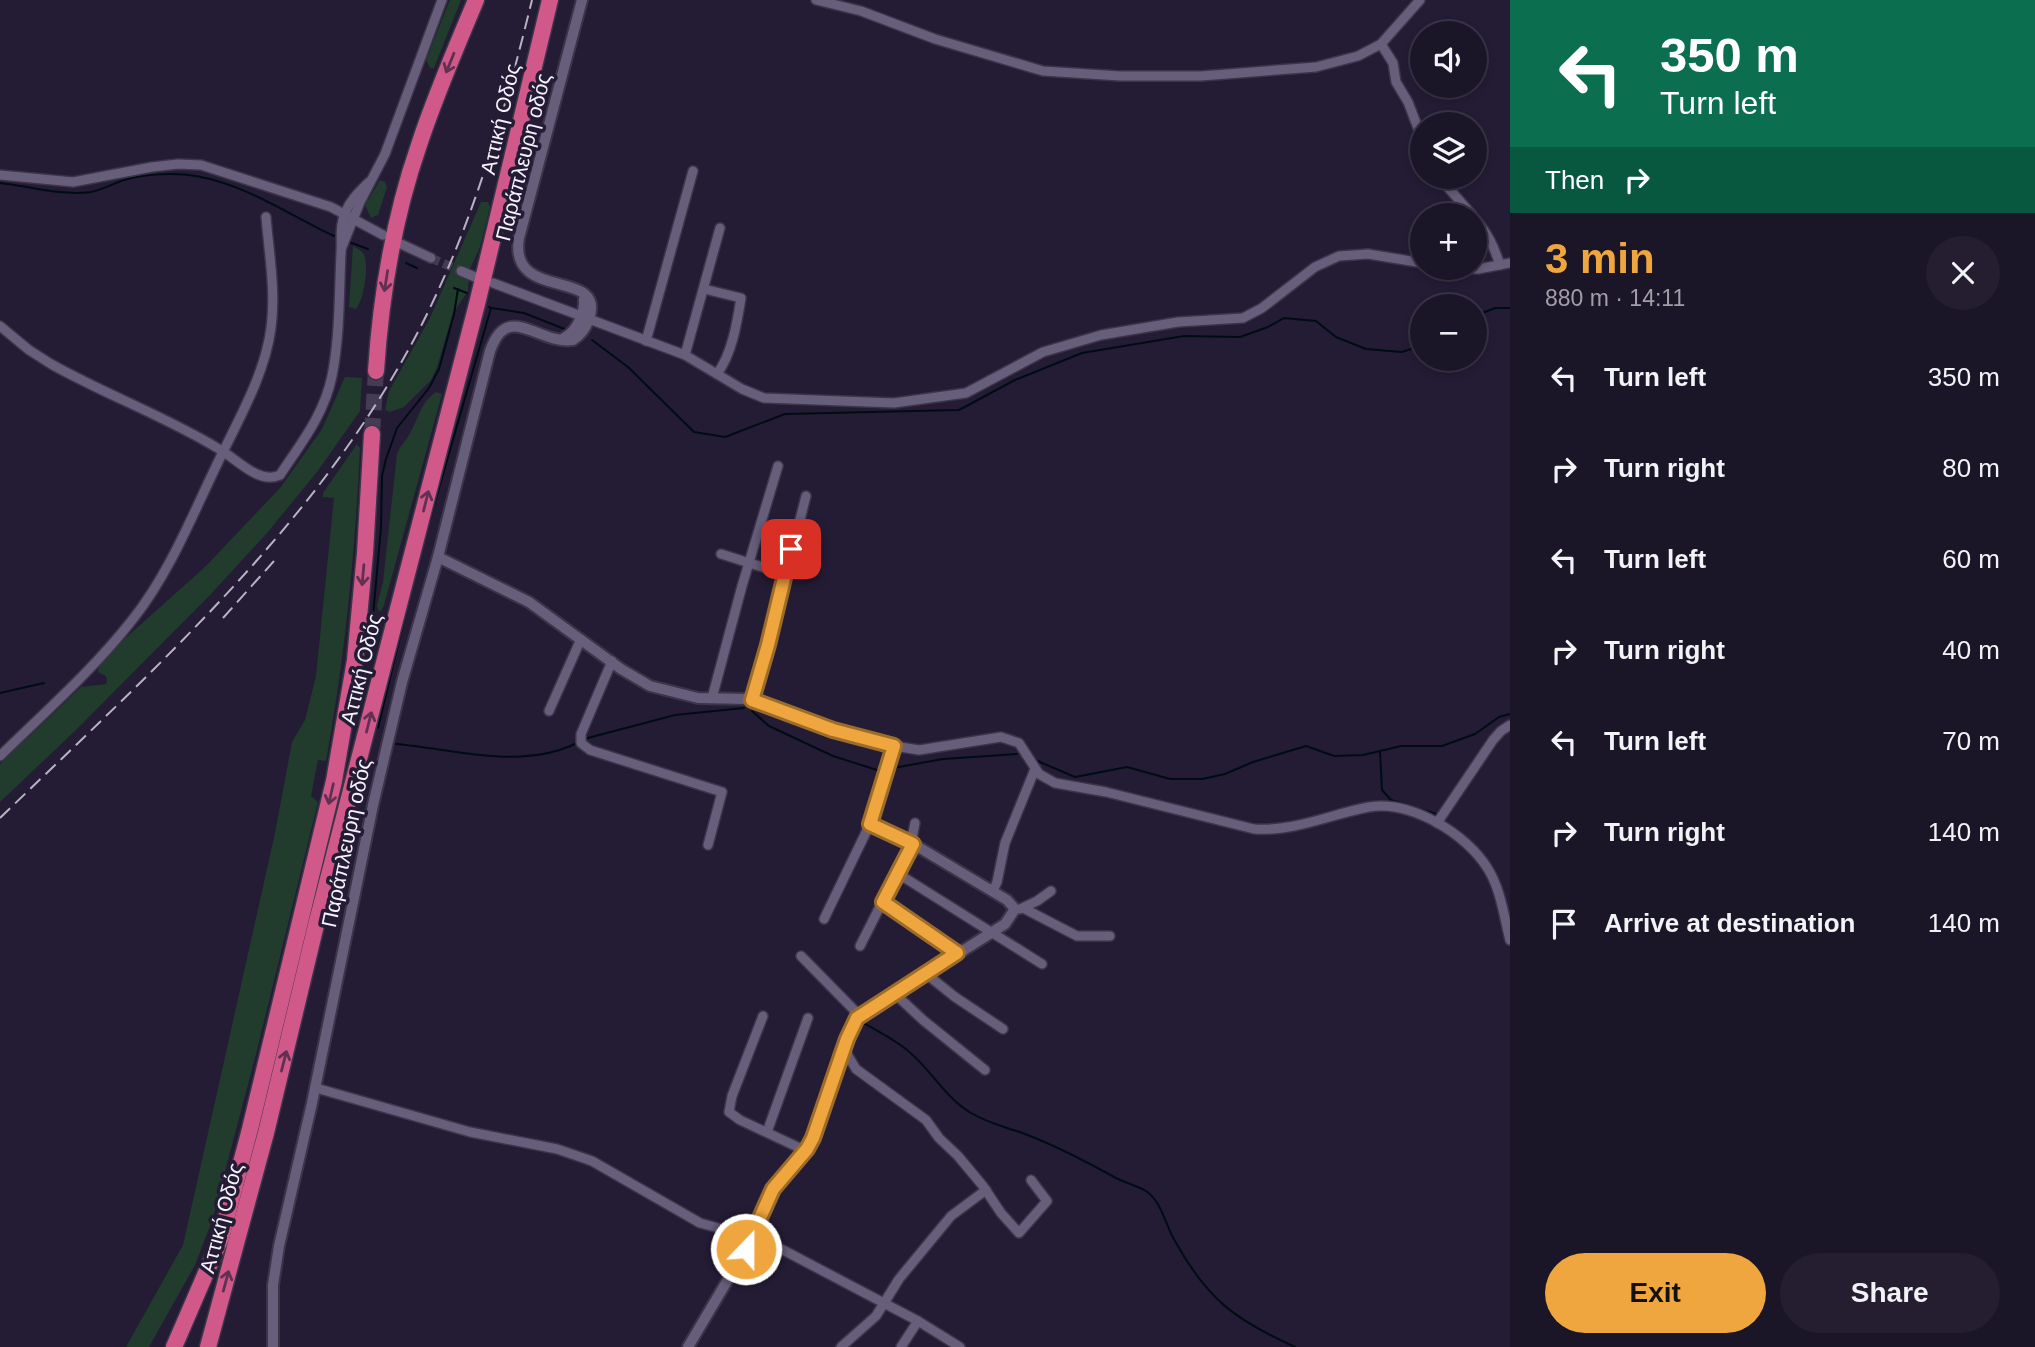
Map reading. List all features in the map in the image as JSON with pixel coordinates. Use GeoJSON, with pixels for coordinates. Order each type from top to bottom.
{"type":"FeatureCollection","features":[{"type":"Feature","properties":{"kind":"highway"},"geometry":{"type":"LineString","coordinates":[[376,371],[386,279],[405,189],[418,145],[476,0]]}},
{"type":"Feature","properties":{"kind":"highway","name":"Αττική Οδός"},"geometry":{"type":"LineString","coordinates":[[208,1347],[266,1133],[316,925],[480,291],[550,0]]}},
{"type":"Feature","properties":{"kind":"highway","name":"Αττική Οδός"},"geometry":{"type":"LineString","coordinates":[[174,1347],[220,1238],[257,1102],[336,769],[355,660],[372,433]]}},
{"type":"Feature","properties":{"kind":"street"},"geometry":{"type":"LineString","coordinates":[[0,326],[29,351],[51,364],[176,425],[223,451],[259,476],[272,479],[280,475],[312,429],[325,400],[332,375],[341,248],[349,216],[385,153],[442,0]]}},
{"type":"Feature","properties":{"kind":"street","name":"Παράπλευρη οδός"},"geometry":{"type":"LineString","coordinates":[[273,1347],[273,1285],[279,1246],[316,1088],[376,792],[402,682],[438,557],[474,408],[494,340],[499,332],[511,326],[524,327],[556,339],[569,336],[585,318],[584,300],[576,289],[530,274],[520,263],[518,252],[582,0]]}},
{"type":"Feature","properties":{"kind":"street"},"geometry":{"type":"LineString","coordinates":[[816,0],[861,11],[935,39],[1043,71],[1063,74],[1188,76],[1316,67],[1358,56],[1381,44],[1420,0]]}},
{"type":"Feature","properties":{"kind":"street"},"geometry":{"type":"LineString","coordinates":[[1381,44],[1393,63],[1396,82],[1412,112]]}},
{"type":"Feature","properties":{"kind":"street"},"geometry":{"type":"LineString","coordinates":[[0,175],[73,182],[152,167],[201,165],[311,199],[383,235]]}},
{"type":"Feature","properties":{"kind":"street"},"geometry":{"type":"LineString","coordinates":[[646,341],[693,170]]}},
{"type":"Feature","properties":{"kind":"street"},"geometry":{"type":"LineString","coordinates":[[1450,189],[1462,203]]}},
{"type":"Feature","properties":{"kind":"street"},"geometry":{"type":"LineString","coordinates":[[0,756],[101,657],[134,618],[173,555],[267,351],[272,325],[272,296],[266,217]]}},
{"type":"Feature","properties":{"kind":"street"},"geometry":{"type":"LineString","coordinates":[[685,355],[720,228]]}},
{"type":"Feature","properties":{"kind":"street"},"geometry":{"type":"LineString","coordinates":[[1487,233],[1505,264],[1487,267]]}},
{"type":"Feature","properties":{"kind":"street"},"geometry":{"type":"LineString","coordinates":[[401,244],[431,258]]}},
{"type":"Feature","properties":{"kind":"street"},"geometry":{"type":"LineString","coordinates":[[493,283],[685,355],[757,396],[774,400],[884,403],[954,396],[975,389],[1043,352],[1120,331],[1178,322],[1243,318],[1254,314],[1304,275],[1339,256],[1368,254],[1410,261]]}},
{"type":"Feature","properties":{"kind":"street"},"geometry":{"type":"LineString","coordinates":[[460,271],[475,277]]}},
{"type":"Feature","properties":{"kind":"street"},"geometry":{"type":"LineString","coordinates":[[704,289],[741,298],[729,349],[717,374]]}},
{"type":"Feature","properties":{"kind":"street"},"geometry":{"type":"LineString","coordinates":[[712,698],[748,563],[778,467]]}},
{"type":"Feature","properties":{"kind":"street"},"geometry":{"type":"LineString","coordinates":[[752,700],[806,496]]}},
{"type":"Feature","properties":{"kind":"street"},"geometry":{"type":"LineString","coordinates":[[721,554],[785,574]]}},
{"type":"Feature","properties":{"kind":"street"},"geometry":{"type":"LineString","coordinates":[[438,557],[522,598],[650,686],[678,694],[752,700],[833,730],[919,750],[1001,737],[1019,743],[1035,769],[1048,780],[1066,787],[1106,792],[1254,829],[1273,830],[1376,806],[1408,811],[1437,823],[1465,842],[1489,869],[1496,885],[1510,940]]}},
{"type":"Feature","properties":{"kind":"street"},"geometry":{"type":"LineString","coordinates":[[548,711],[581,639]]}},
{"type":"Feature","properties":{"kind":"street"},"geometry":{"type":"LineString","coordinates":[[612,662],[581,734],[581,743],[590,750],[722,792],[708,845]]}},
{"type":"Feature","properties":{"kind":"street"},"geometry":{"type":"LineString","coordinates":[[1437,823],[1493,740],[1510,725]]}},
{"type":"Feature","properties":{"kind":"street"},"geometry":{"type":"LineString","coordinates":[[824,919],[870,824],[894,746]]}},
{"type":"Feature","properties":{"kind":"street"},"geometry":{"type":"LineString","coordinates":[[993,891],[1005,843],[1035,769]]}},
{"type":"Feature","properties":{"kind":"street"},"geometry":{"type":"LineString","coordinates":[[860,946],[912,844],[915,823]]}},
{"type":"Feature","properties":{"kind":"street"},"geometry":{"type":"LineString","coordinates":[[870,824],[912,844],[1019,909],[1077,936],[1110,936]]}},
{"type":"Feature","properties":{"kind":"street"},"geometry":{"type":"LineString","coordinates":[[897,873],[1042,964]]}},
{"type":"Feature","properties":{"kind":"street"},"geometry":{"type":"LineString","coordinates":[[688,1347],[720,1295],[773,1189],[806,1151],[818,1125],[851,1027],[859,1015],[1005,924],[1019,909],[1051,891]]}},
{"type":"Feature","properties":{"kind":"street"},"geometry":{"type":"LineString","coordinates":[[883,902],[957,953]]}},
{"type":"Feature","properties":{"kind":"street"},"geometry":{"type":"LineString","coordinates":[[800,956],[859,1015]]}},
{"type":"Feature","properties":{"kind":"street"},"geometry":{"type":"LineString","coordinates":[[925,973],[1003,1029]]}},
{"type":"Feature","properties":{"kind":"street"},"geometry":{"type":"LineString","coordinates":[[894,993],[985,1070]]}},
{"type":"Feature","properties":{"kind":"street"},"geometry":{"type":"LineString","coordinates":[[763,1016],[732,1096],[729,1112],[740,1120],[806,1151]]}},
{"type":"Feature","properties":{"kind":"street"},"geometry":{"type":"LineString","coordinates":[[767,1132],[808,1018]]}},
{"type":"Feature","properties":{"kind":"street"},"geometry":{"type":"LineString","coordinates":[[844,1049],[856,1069],[926,1121],[958,1156],[1019,1233],[1047,1202],[1031,1180]]}},
{"type":"Feature","properties":{"kind":"street"},"geometry":{"type":"LineString","coordinates":[[316,1088],[470,1132],[531,1143],[578,1156],[606,1168],[700,1223],[766,1241],[918,1321],[948,1343],[960,1347]]}},
{"type":"Feature","properties":{"kind":"street"},"geometry":{"type":"LineString","coordinates":[[842,1347],[878,1314],[904,1273],[945,1223],[959,1208],[986,1190]]}},
{"type":"Feature","properties":{"kind":"street"},"geometry":{"type":"LineString","coordinates":[[875,1298],[878,1314]]}},
{"type":"Feature","properties":{"kind":"street"},"geometry":{"type":"LineString","coordinates":[[901,1347],[918,1321]]}},
{"type":"Feature","properties":{"kind":"green space"},"geometry":{"type":"Polygon","coordinates":[[[450,0],[461,0],[434,68],[430,68],[426,60],[450,0]]]}},
{"type":"Feature","properties":{"kind":"green space"},"geometry":{"type":"Polygon","coordinates":[[[380,180],[385,182],[387,187],[378,215],[371,218],[365,205],[380,180]]]}},
{"type":"Feature","properties":{"kind":"green space"},"geometry":{"type":"Polygon","coordinates":[[[481,202],[488,202],[490,207],[480,247],[469,271],[468,291],[453,313],[431,380],[404,407],[390,412],[385,410],[389,391],[430,318],[481,202]]]}},
{"type":"Feature","properties":{"kind":"green space"},"geometry":{"type":"Polygon","coordinates":[[[353,246],[361,250],[366,263],[363,292],[356,309],[349,307],[353,246]]]}},
{"type":"Feature","properties":{"kind":"green space"},"geometry":{"type":"Polygon","coordinates":[[[345,377],[362,378],[360,411],[317,472],[267,533],[211,594],[0,802],[0,764],[81,687],[106,684],[106,676],[98,672],[99,665],[205,567],[280,488],[322,429],[345,377]]]}},
{"type":"Feature","properties":{"kind":"green space"},"geometry":{"type":"Polygon","coordinates":[[[436,392],[442,394],[384,605],[379,611],[377,606],[383,582],[397,454],[423,407],[436,392]]]}},
{"type":"Feature","properties":{"kind":"green space"},"geometry":{"type":"Polygon","coordinates":[[[357,444],[360,448],[352,566],[333,722],[326,761],[318,760],[311,796],[318,802],[256,1054],[212,1221],[195,1265],[149,1347],[126,1347],[183,1245],[275,833],[292,742],[305,720],[316,676],[334,498],[323,497],[323,493],[357,444]]]}},
{"type":"Feature","properties":{"kind":"waterway"},"geometry":{"type":"LineString","coordinates":[[0,183],[79,193],[149,175],[196,176],[250,193],[334,236]]}},
{"type":"Feature","properties":{"kind":"waterway"},"geometry":{"type":"LineString","coordinates":[[349,242],[368,249]]}},
{"type":"Feature","properties":{"kind":"waterway"},"geometry":{"type":"LineString","coordinates":[[406,263],[417,268]]}},
{"type":"Feature","properties":{"kind":"waterway"},"geometry":{"type":"LineString","coordinates":[[454,288],[467,293]]}},
{"type":"Feature","properties":{"kind":"waterway"},"geometry":{"type":"LineString","coordinates":[[371,638],[381,527],[382,476],[386,459],[397,428],[429,388],[439,369],[458,289]]}},
{"type":"Feature","properties":{"kind":"waterway"},"geometry":{"type":"LineString","coordinates":[[424,540],[491,308],[489,307]]}},
{"type":"Feature","properties":{"kind":"waterway"},"geometry":{"type":"LineString","coordinates":[[492,308],[524,313],[567,330]]}},
{"type":"Feature","properties":{"kind":"waterway"},"geometry":{"type":"LineString","coordinates":[[1487,311],[1510,308]]}},
{"type":"Feature","properties":{"kind":"waterway"},"geometry":{"type":"LineString","coordinates":[[592,340],[628,367],[694,432],[725,437],[785,414],[959,410],[1015,380],[1082,353],[1184,336],[1240,337],[1284,318],[1316,321],[1336,337],[1366,349],[1402,352],[1410,349]]}},
{"type":"Feature","properties":{"kind":"waterway"},"geometry":{"type":"LineString","coordinates":[[378,728],[409,599]]}},
{"type":"Feature","properties":{"kind":"waterway"},"geometry":{"type":"LineString","coordinates":[[0,693],[44,683]]}},
{"type":"Feature","properties":{"kind":"waterway"},"geometry":{"type":"LineString","coordinates":[[584,739],[675,715],[744,708]]}},
{"type":"Feature","properties":{"kind":"waterway"},"geometry":{"type":"LineString","coordinates":[[752,711],[769,726],[833,756],[880,771]]}},
{"type":"Feature","properties":{"kind":"waterway"},"geometry":{"type":"LineString","coordinates":[[1033,759],[1075,777],[1127,767],[1170,779],[1202,779],[1225,774],[1253,762],[1306,746],[1334,756],[1363,755],[1401,746],[1442,746],[1475,734],[1499,717],[1510,714]]}},
{"type":"Feature","properties":{"kind":"waterway"},"geometry":{"type":"LineString","coordinates":[[396,744],[509,757],[554,752],[575,744]]}},
{"type":"Feature","properties":{"kind":"waterway"},"geometry":{"type":"LineString","coordinates":[[1380,751],[1382,790],[1391,800],[1436,814]]}},
{"type":"Feature","properties":{"kind":"waterway"},"geometry":{"type":"LineString","coordinates":[[893,768],[943,759],[1017,754]]}},
{"type":"Feature","properties":{"kind":"waterway"},"geometry":{"type":"LineString","coordinates":[[862,1022],[907,1050],[953,1099],[971,1113],[1049,1144],[1146,1191],[1160,1207],[1187,1261],[1211,1293],[1239,1317],[1295,1347]]}},
{"type":"Feature","properties":{"kind":"tunnel"},"geometry":{"type":"LineString","coordinates":[[431,258],[461,271]]}},
{"type":"Feature","properties":{"kind":"tunnel"},"geometry":{"type":"LineString","coordinates":[[372,434],[376,371]]}},
{"type":"Feature","properties":{"kind":"railway"},"geometry":{"type":"LineString","coordinates":[[0,818],[174,649],[230,590],[283,530],[378,401],[419,330],[456,250],[498,127],[532,0]]}},
{"type":"Feature","properties":{"kind":"railway"},"geometry":{"type":"LineString","coordinates":[[223,618],[274,561]]}},
{"type":"Feature","properties":{"kind":"route"},"geometry":{"type":"LineString","coordinates":[[746,1249],[773,1189],[813,1138],[851,1027],[859,1015],[957,953],[883,902],[913,844],[870,824],[894,746],[833,730],[752,700],[791,549]]}}]}
